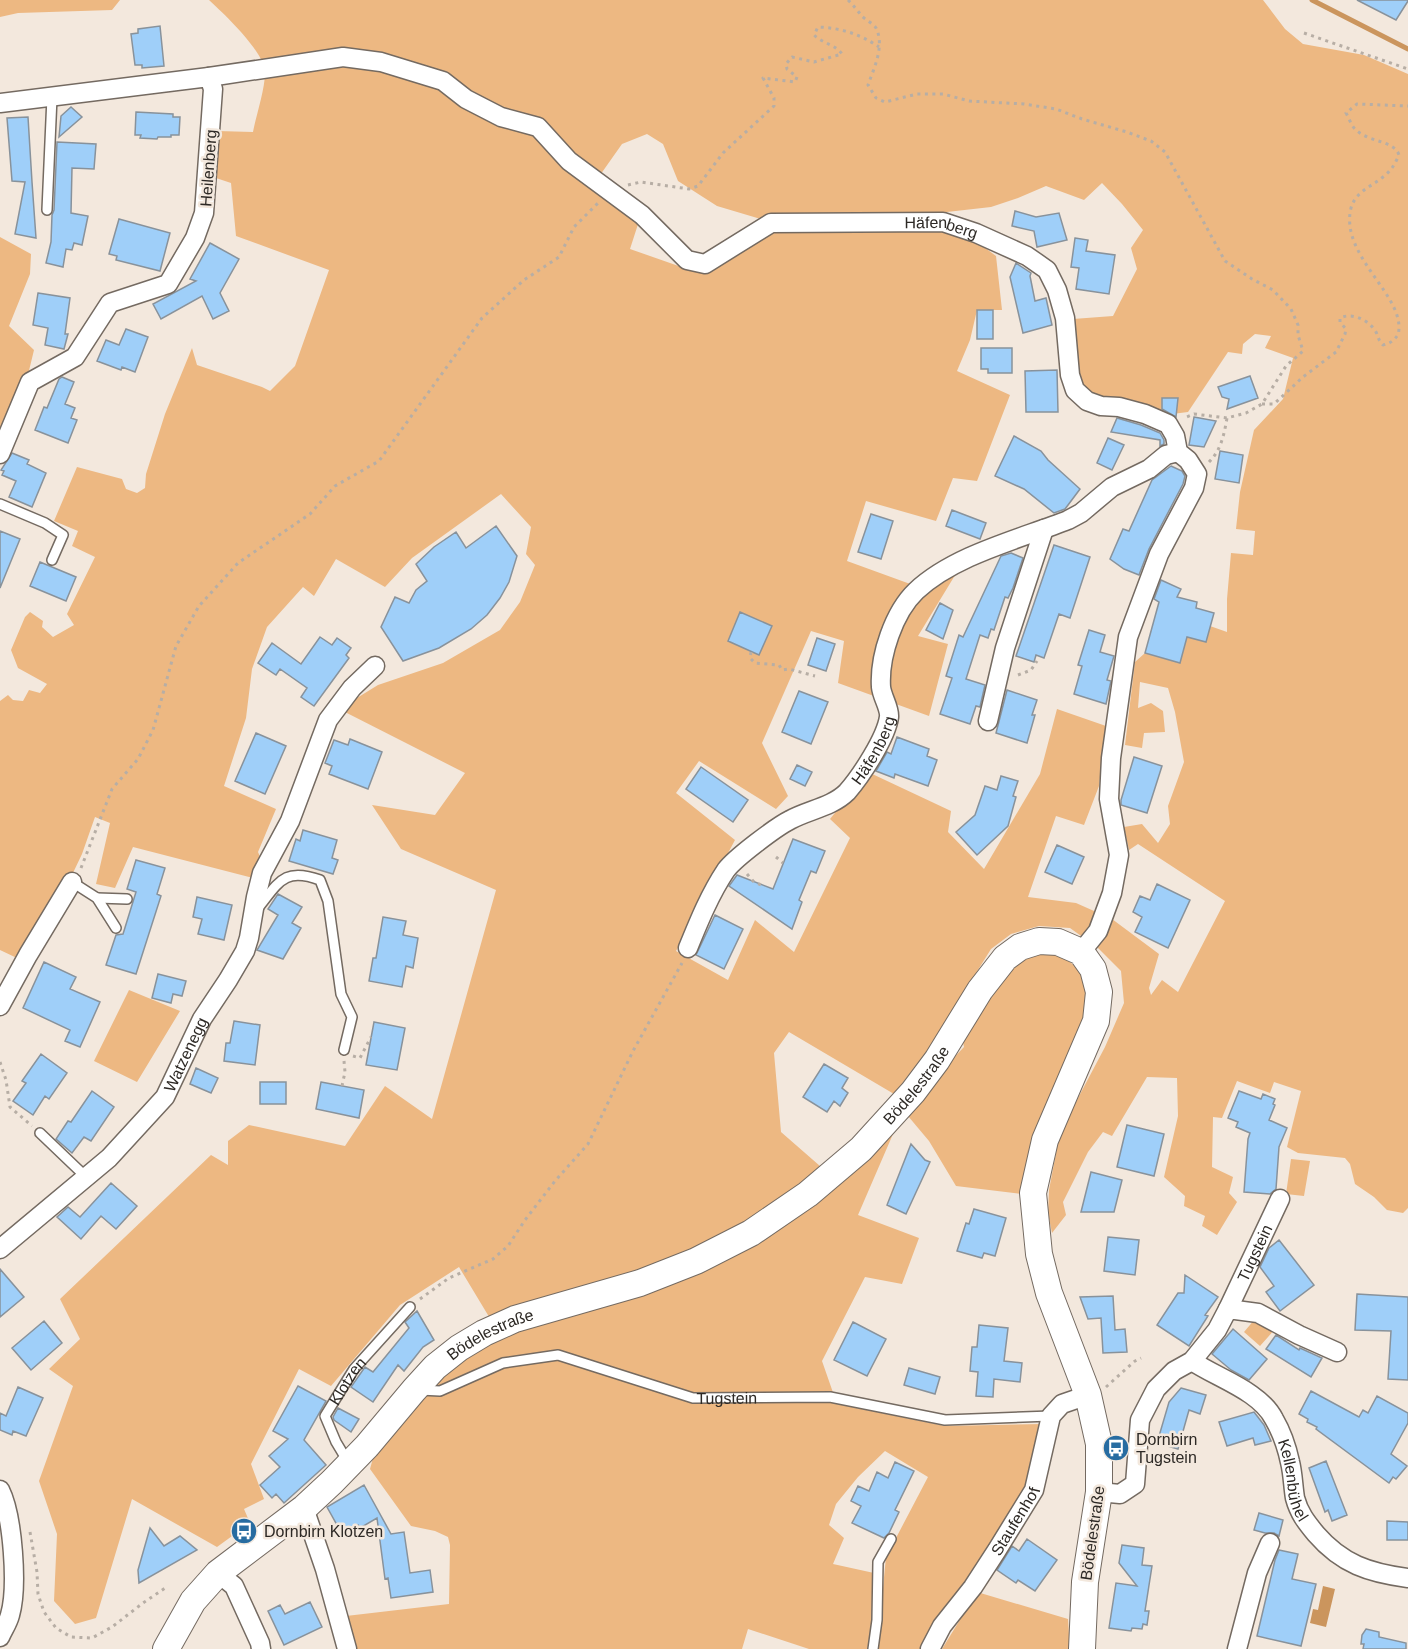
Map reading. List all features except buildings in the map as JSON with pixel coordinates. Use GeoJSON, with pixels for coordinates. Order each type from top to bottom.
{"type":"FeatureCollection","features":[{"type":"Feature","properties":{"kind":"main road","name":"Bödelestraße"},"geometry":{"type":"LineString","coordinates":[[166,1649],[193,1601],[218,1573],[304,1508],[350,1465],[435,1367],[459,1348],[484,1333],[515,1319],[669,1273],[751,1233],[808,1194],[861,1149],[886,1124],[937,1060],[980,990],[1005,958],[1020,947],[1039,941],[1058,942],[1081,952],[1093,969],[1098,992],[1096,1021],[1045,1140],[1033,1193],[1039,1254],[1049,1293],[1096,1391],[1099,1492],[1084,1582],[1082,1649]]}},
{"type":"Feature","properties":{"kind":"street"},"geometry":{"type":"LineString","coordinates":[[0,103],[209,77],[343,57],[381,62],[444,81],[465,99],[501,117],[537,127],[570,160],[608,191]]}},
{"type":"Feature","properties":{"kind":"street","name":"Heilenberg"},"geometry":{"type":"LineString","coordinates":[[0,454],[30,382],[75,357],[110,303],[168,284],[195,238],[204,213],[213,89],[209,77]]}},
{"type":"Feature","properties":{"kind":"street","name":"Häfenberg"},"geometry":{"type":"LineString","coordinates":[[608,191],[642,215],[687,260],[705,264],[771,223],[943,222],[976,233],[1027,256],[1047,270],[1057,290],[1065,318],[1070,375],[1075,390],[1088,401],[1101,406],[1119,407],[1145,414],[1168,424]]}},
{"type":"Feature","properties":{"kind":"street"},"geometry":{"type":"LineString","coordinates":[[1081,952],[1098,931],[1112,893],[1119,855],[1109,799],[1111,758],[1128,637],[1159,554],[1194,488],[1197,474],[1188,460],[1178,452],[1175,436],[1168,424]]}},
{"type":"Feature","properties":{"kind":"street","name":"Häfenberg"},"geometry":{"type":"LineString","coordinates":[[688,948],[727,868],[761,839],[788,821],[832,803],[846,792],[867,764],[884,733],[889,715],[881,687],[886,648],[892,627],[915,591],[955,564],[1068,520],[1081,513],[1112,487],[1149,469],[1166,455],[1178,452]]}},
{"type":"Feature","properties":{"kind":"street"},"geometry":{"type":"LineString","coordinates":[[988,721],[1005,648],[1044,529]]}},
{"type":"Feature","properties":{"kind":"street","name":"Watzenegg"},"geometry":{"type":"LineString","coordinates":[[0,1249],[109,1158],[165,1097],[202,1019],[245,951],[262,873],[290,821],[328,720],[352,688],[375,666]]}},
{"type":"Feature","properties":{"kind":"street"},"geometry":{"type":"LineString","coordinates":[[0,1006],[72,882]]}},
{"type":"Feature","properties":{"kind":"street","name":"Tugstein"},"geometry":{"type":"LineString","coordinates":[[1099,1492],[1120,1494],[1135,1484],[1140,1420],[1156,1389],[1174,1371],[1192,1361],[1217,1330],[1280,1198]]}},
{"type":"Feature","properties":{"kind":"street"},"geometry":{"type":"LineString","coordinates":[[1228,1309],[1258,1313],[1337,1352]]}},
{"type":"Feature","properties":{"kind":"street","name":"Kellenbühel"},"geometry":{"type":"LineString","coordinates":[[1192,1361],[1210,1373],[1234,1383],[1261,1403],[1274,1418],[1290,1462],[1295,1499],[1302,1518],[1320,1539],[1340,1558],[1360,1567],[1383,1575],[1408,1578]]}},
{"type":"Feature","properties":{"kind":"street"},"geometry":{"type":"LineString","coordinates":[[1051,1416],[1062,1404],[1096,1391]]}},
{"type":"Feature","properties":{"kind":"street","name":"Staufenhof"},"geometry":{"type":"LineString","coordinates":[[930,1649],[942,1626],[973,1587],[1034,1490],[1051,1416]]}},
{"type":"Feature","properties":{"kind":"street"},"geometry":{"type":"LineString","coordinates":[[0,1490],[4,1498],[10,1532],[14,1584],[10,1616],[0,1637]]}},
{"type":"Feature","properties":{"kind":"street"},"geometry":{"type":"LineString","coordinates":[[304,1508],[325,1569],[347,1649]]}},
{"type":"Feature","properties":{"kind":"street"},"geometry":{"type":"LineString","coordinates":[[1237,1649],[1257,1573],[1270,1543]]}},
{"type":"Feature","properties":{"kind":"street"},"geometry":{"type":"LineString","coordinates":[[218,1573],[234,1586],[261,1649]]}},
{"type":"Feature","properties":{"kind":"lane"},"geometry":{"type":"LineString","coordinates":[[46,210],[52,97]]}},
{"type":"Feature","properties":{"kind":"lane"},"geometry":{"type":"LineString","coordinates":[[0,504],[45,523],[63,534],[52,560]]}},
{"type":"Feature","properties":{"kind":"lane","name":"Watzenegg"},"geometry":{"type":"LineString","coordinates":[[254,913],[280,881],[292,874],[307,875],[320,880],[328,901],[341,994],[352,1017],[344,1050]]}},
{"type":"Feature","properties":{"kind":"lane"},"geometry":{"type":"LineString","coordinates":[[72,882],[97,898],[116,928]]}},
{"type":"Feature","properties":{"kind":"lane"},"geometry":{"type":"LineString","coordinates":[[97,898],[127,899]]}},
{"type":"Feature","properties":{"kind":"lane"},"geometry":{"type":"LineString","coordinates":[[40,1133],[86,1177]]}},
{"type":"Feature","properties":{"kind":"lane","name":"Klotzen"},"geometry":{"type":"LineString","coordinates":[[350,1465],[336,1442],[325,1416],[354,1369],[410,1307]]}},
{"type":"Feature","properties":{"kind":"lane","name":"Tugstein"},"geometry":{"type":"LineString","coordinates":[[414,1390],[440,1391],[503,1363],[558,1355],[693,1398],[830,1397],[945,1420],[1051,1416]]}},
{"type":"Feature","properties":{"kind":"lane"},"geometry":{"type":"LineString","coordinates":[[873,1649],[877,1620],[878,1562],[891,1539]]}},
{"type":"Feature","properties":{"kind":"path"},"geometry":{"type":"LineString","coordinates":[[848,0],[862,17],[875,26],[879,47],[868,85],[876,98],[885,102],[917,94],[942,94],[969,101],[1024,104],[1056,109],[1151,141],[1165,152],[1225,261],[1273,290],[1295,316],[1303,351],[1286,366],[1262,404],[1246,413],[1227,418],[1194,414],[1168,424]]}},
{"type":"Feature","properties":{"kind":"path"},"geometry":{"type":"LineString","coordinates":[[72,882],[84,864],[93,834],[112,789],[138,759],[153,730],[176,646],[199,606],[238,563],[310,514],[335,486],[379,462],[482,318],[524,280],[559,257],[574,227],[608,191],[641,182],[689,189],[698,186],[723,153],[774,106],[774,98],[763,78],[795,82],[797,77],[787,69],[786,64],[792,57],[814,62],[842,54],[814,35],[818,27],[829,27],[854,33],[879,47]]}},
{"type":"Feature","properties":{"kind":"path"},"geometry":{"type":"LineString","coordinates":[[1304,33],[1408,69]]}},
{"type":"Feature","properties":{"kind":"path"},"geometry":{"type":"LineString","coordinates":[[1388,286],[1375,272],[1354,236],[1351,210],[1355,198],[1364,189],[1383,177],[1394,166],[1399,155],[1397,148],[1392,145],[1372,141],[1353,128],[1346,112],[1357,104],[1408,106]]}},
{"type":"Feature","properties":{"kind":"path"},"geometry":{"type":"LineString","coordinates":[[1262,404],[1274,404],[1303,376],[1336,352],[1346,329],[1340,322],[1340,318],[1354,315],[1365,321],[1376,332],[1377,340],[1383,345],[1391,343],[1404,321]]}},
{"type":"Feature","properties":{"kind":"path"},"geometry":{"type":"LineString","coordinates":[[1197,474],[1215,456],[1223,438],[1227,418]]}},
{"type":"Feature","properties":{"kind":"path"},"geometry":{"type":"LineString","coordinates":[[751,651],[750,658],[754,663],[779,665],[782,670],[789,669],[815,676]]}},
{"type":"Feature","properties":{"kind":"path"},"geometry":{"type":"LineString","coordinates":[[1014,673],[1016,675],[1027,673],[1037,661]]}},
{"type":"Feature","properties":{"kind":"path"},"geometry":{"type":"LineString","coordinates":[[776,857],[783,863]]}},
{"type":"Feature","properties":{"kind":"path"},"geometry":{"type":"LineString","coordinates":[[744,870],[754,882],[764,886]]}},
{"type":"Feature","properties":{"kind":"path"},"geometry":{"type":"LineString","coordinates":[[410,1307],[448,1278],[493,1259],[508,1246],[555,1181],[588,1144],[688,948]]}},
{"type":"Feature","properties":{"kind":"path"},"geometry":{"type":"LineString","coordinates":[[360,1058],[371,1037]]}},
{"type":"Feature","properties":{"kind":"path"},"geometry":{"type":"LineString","coordinates":[[342,1086],[345,1072],[344,1050]]}},
{"type":"Feature","properties":{"kind":"path"},"geometry":{"type":"LineString","coordinates":[[0,1062],[6,1080],[10,1107],[40,1133]]}},
{"type":"Feature","properties":{"kind":"path"},"geometry":{"type":"LineString","coordinates":[[1096,1391],[1109,1386],[1135,1361],[1141,1359]]}},
{"type":"Feature","properties":{"kind":"path"},"geometry":{"type":"LineString","coordinates":[[29,1525],[37,1572],[38,1594],[44,1612],[56,1628],[71,1637],[92,1638],[112,1627],[168,1586]]}},
{"type":"Feature","properties":{"kind":"shaded area"},"geometry":{"type":"Polygon","coordinates":[[[0,0],[120,0],[112,10],[18,13],[0,17],[0,0]]]}},
{"type":"Feature","properties":{"kind":"shaded area"},"geometry":{"type":"Polygon","coordinates":[[[209,0],[1263,0],[1285,29],[1303,44],[1364,55],[1408,74],[1408,1208],[1403,1213],[1387,1210],[1374,1197],[1355,1184],[1350,1164],[1345,1158],[1298,1153],[1287,1147],[1301,1091],[1274,1082],[1270,1093],[1237,1081],[1222,1118],[1213,1117],[1212,1167],[1233,1177],[1229,1193],[1237,1202],[1217,1235],[1202,1226],[1205,1216],[1184,1206],[1185,1196],[1164,1177],[1178,1116],[1177,1078],[1147,1077],[1112,1136],[1103,1132],[1088,1152],[1063,1202],[1066,1215],[1052,1233],[1048,1213],[1049,1190],[1060,1132],[1105,1047],[1124,1003],[1121,971],[1098,948],[1070,928],[1039,926],[1011,934],[991,949],[930,1047],[894,1094],[789,1032],[774,1053],[781,1132],[836,1180],[893,1134],[858,1215],[919,1238],[902,1284],[865,1277],[822,1361],[837,1404],[945,1426],[1043,1424],[1034,1469],[1019,1502],[921,1649],[877,1649],[886,1557],[928,1477],[885,1451],[858,1477],[836,1504],[829,1525],[844,1538],[833,1564],[874,1573],[868,1649],[809,1649],[748,1629],[742,1649],[353,1649],[346,1616],[449,1604],[450,1545],[448,1537],[435,1531],[411,1526],[370,1469],[373,1458],[450,1364],[500,1335],[459,1267],[400,1305],[331,1386],[299,1369],[251,1464],[264,1499],[244,1509],[250,1523],[217,1547],[132,1499],[96,1618],[75,1624],[54,1601],[57,1534],[39,1481],[73,1386],[49,1369],[80,1339],[60,1299],[211,1155],[228,1165],[228,1141],[249,1125],[345,1146],[385,1086],[432,1119],[496,890],[401,849],[372,805],[435,815],[465,773],[339,709],[378,685],[443,663],[500,630],[520,602],[535,565],[526,554],[531,527],[501,494],[412,558],[385,587],[336,559],[314,596],[303,587],[267,627],[252,669],[246,718],[224,786],[276,809],[258,852],[261,859],[253,878],[133,847],[115,888],[96,884],[110,823],[95,817],[72,875],[19,959],[0,950],[0,701],[8,695],[13,700],[23,701],[29,690],[40,693],[47,684],[18,668],[11,650],[25,617],[30,612],[43,621],[42,627],[53,637],[74,625],[67,614],[95,557],[72,546],[78,531],[54,521],[77,467],[122,479],[126,489],[137,493],[145,488],[146,474],[165,414],[192,348],[197,365],[270,391],[295,366],[329,270],[236,236],[231,183],[216,178],[217,131],[253,132],[265,73],[263,64],[251,44],[209,0]],[[647,134],[622,144],[598,178],[640,218],[630,249],[690,270],[712,268],[764,220],[717,206],[678,181],[663,144],[647,134]],[[1102,183],[1084,200],[1046,186],[991,207],[938,213],[996,256],[1002,310],[977,310],[970,340],[957,371],[1010,395],[977,481],[953,478],[936,521],[866,501],[847,561],[924,589],[957,572],[918,636],[948,644],[929,716],[838,683],[844,641],[811,631],[762,743],[788,796],[776,809],[699,761],[676,793],[735,840],[676,951],[728,980],[755,920],[794,952],[850,838],[830,819],[868,772],[951,811],[948,832],[984,869],[1040,774],[1057,709],[1106,726],[1099,786],[1084,825],[1056,816],[1028,897],[1076,903],[1112,919],[1159,954],[1149,988],[1151,995],[1162,980],[1178,992],[1225,901],[1138,844],[1129,850],[1124,827],[1142,824],[1158,843],[1170,824],[1168,806],[1184,762],[1168,688],[1140,682],[1138,708],[1151,703],[1163,711],[1165,732],[1144,733],[1142,748],[1125,745],[1135,662],[1145,653],[1179,663],[1187,637],[1206,642],[1210,626],[1227,632],[1231,553],[1253,555],[1255,531],[1236,529],[1240,492],[1254,430],[1283,399],[1293,358],[1265,348],[1271,336],[1255,334],[1243,344],[1242,354],[1228,352],[1188,412],[1164,415],[1092,394],[1079,382],[1073,319],[1113,316],[1137,269],[1131,248],[1143,230],[1102,183]]]}},
{"type":"Feature","properties":{"kind":"shaded area"},"geometry":{"type":"Polygon","coordinates":[[[0,237],[31,254],[30,274],[9,326],[34,350],[26,383],[0,440],[0,237]]]}},
{"type":"Feature","properties":{"kind":"shaded area"},"geometry":{"type":"Polygon","coordinates":[[[1043,953],[1063,956],[1078,969],[1086,985],[1086,1017],[1022,1194],[956,1186],[929,1141],[908,1116],[941,1071],[964,1047],[963,1042],[1004,974],[1022,959],[1043,953]]]}},
{"type":"Feature","properties":{"kind":"shaded area"},"geometry":{"type":"Polygon","coordinates":[[[129,990],[180,1011],[137,1082],[94,1061],[129,990]]]}},
{"type":"Feature","properties":{"kind":"shaded area"},"geometry":{"type":"Polygon","coordinates":[[[1291,1159],[1310,1161],[1304,1196],[1286,1194],[1291,1159]]]}},
{"type":"Feature","properties":{"kind":"shaded area"},"geometry":{"type":"Polygon","coordinates":[[[1255,1319],[1275,1329],[1260,1346],[1244,1332],[1255,1319]]]}},
{"type":"Feature","properties":{"kind":"shaded area"},"geometry":{"type":"Polygon","coordinates":[[[1323,1586],[1335,1589],[1326,1627],[1310,1623],[1313,1609],[1318,1610],[1323,1586]]]}},
{"type":"Feature","properties":{"kind":"shaded area"},"geometry":{"type":"Polygon","coordinates":[[[977,1592],[1068,1619],[1070,1649],[942,1649],[977,1592]]]}},
{"type":"Feature","properties":{"kind":"waterway"},"geometry":{"type":"LineString","coordinates":[[1312,0],[1408,49]]}},
{"type":"Feature","properties":{"kind":"place","name":"Dornbirn Tugstein"},"geometry":{"type":"Point","coordinates":[1116,1448]}},
{"type":"Feature","properties":{"kind":"place","name":"Dornbirn Klotzen"},"geometry":{"type":"Point","coordinates":[244,1531]}}]}
